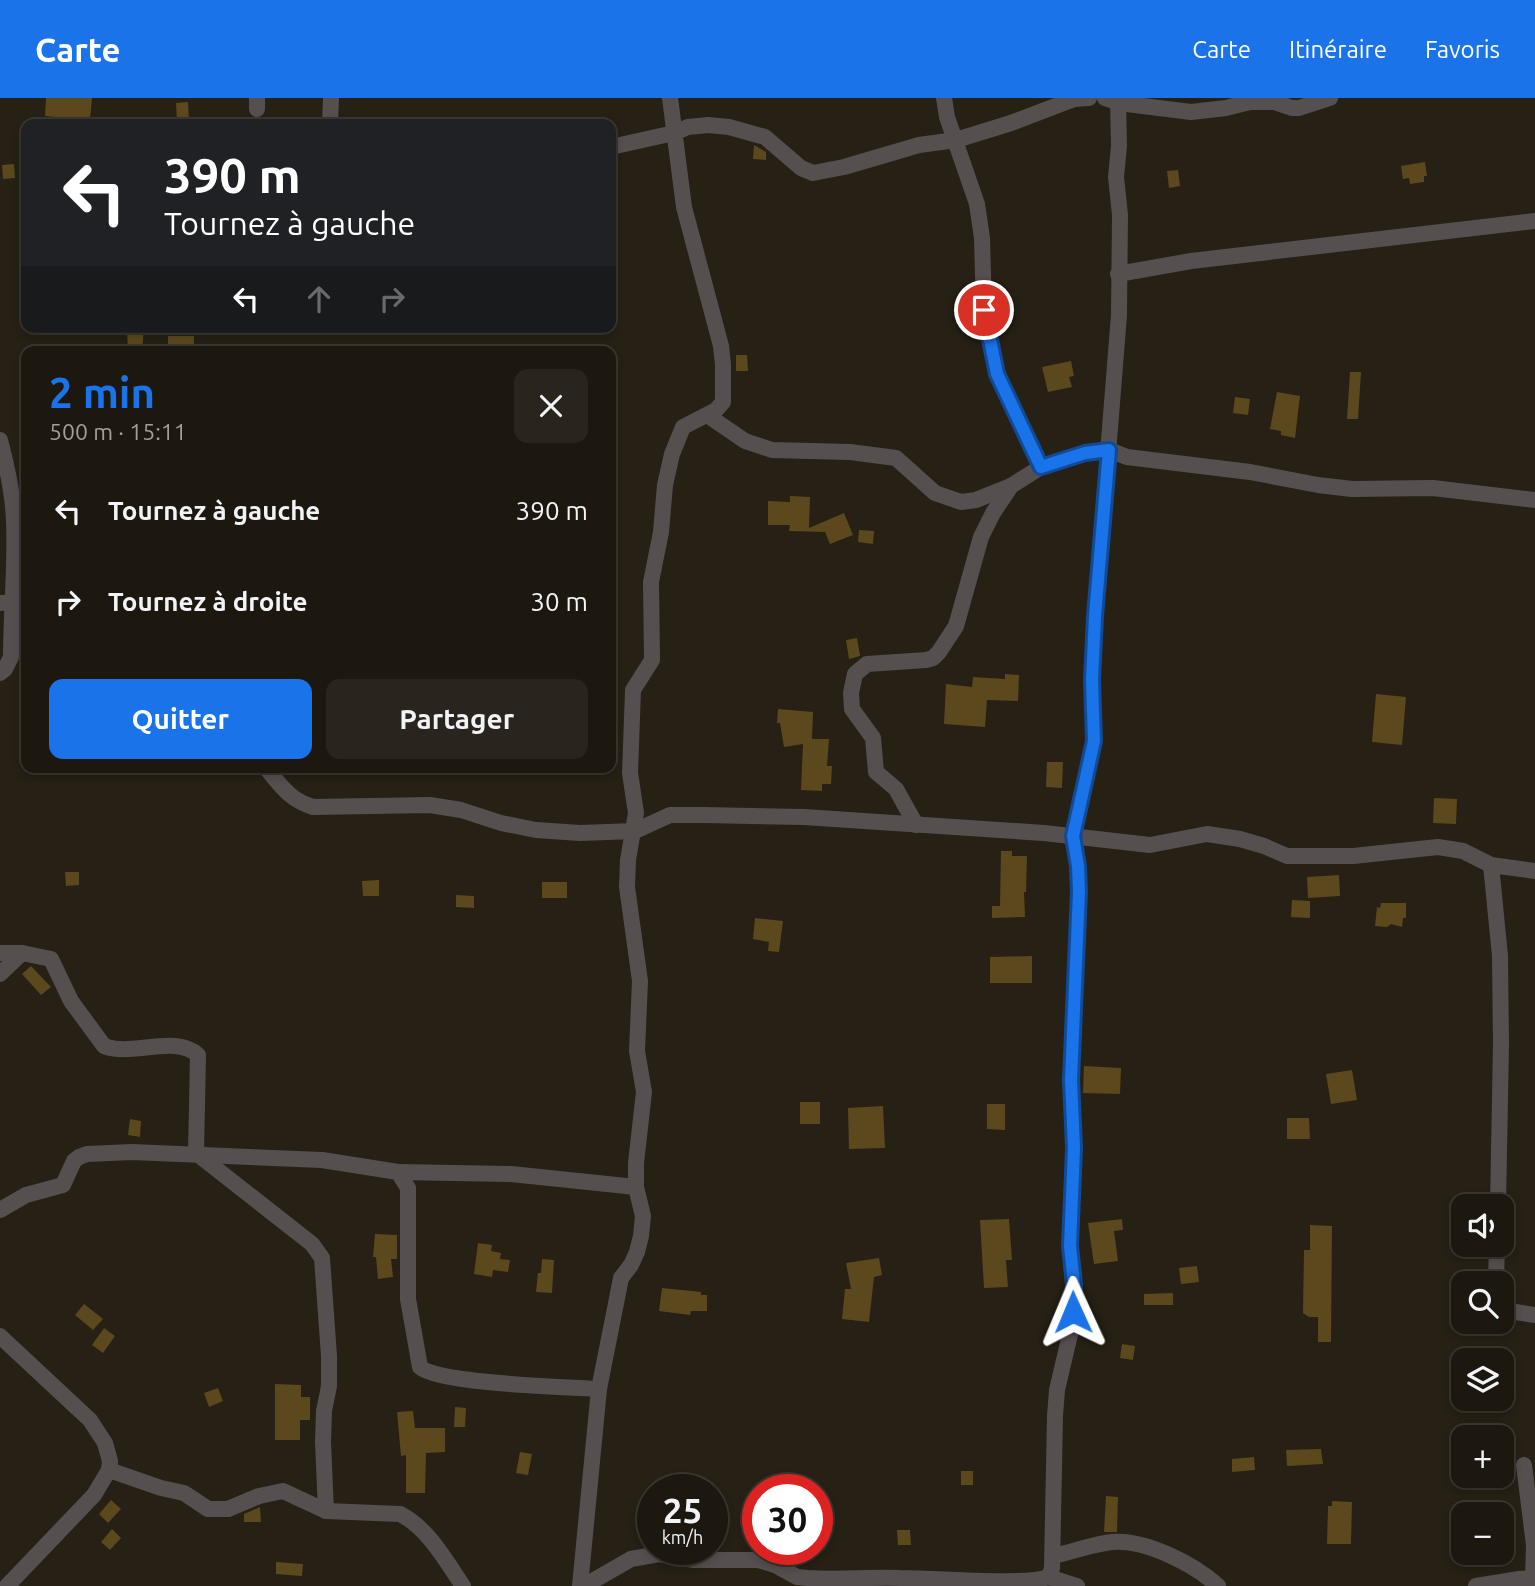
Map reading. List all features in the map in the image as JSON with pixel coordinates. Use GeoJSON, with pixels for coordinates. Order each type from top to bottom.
{"type":"FeatureCollection","features":[{"type":"Feature","properties":{"kind":"street"},"geometry":{"type":"LineString","coordinates":[[330,119],[331,98]]}},
{"type":"Feature","properties":{"kind":"street"},"geometry":{"type":"LineString","coordinates":[[582,1586],[599,1389],[621,1278],[631,1265],[641,1236],[643,1216],[636,1187],[644,1092],[637,1051],[640,981],[627,887],[628,860],[636,813],[630,773],[633,690],[652,660],[651,582],[672,454],[683,427],[707,415],[723,402],[721,346],[684,207],[670,98]]}},
{"type":"Feature","properties":{"kind":"street"},"geometry":{"type":"LineString","coordinates":[[944,98],[947,117],[977,204],[982,238],[984,310],[997,374],[1041,467]]}},
{"type":"Feature","properties":{"kind":"street"},"geometry":{"type":"LineString","coordinates":[[616,147],[688,127],[708,125],[765,137],[801,168],[813,173],[845,167],[919,145],[956,140],[1074,99],[1089,98]]}},
{"type":"Feature","properties":{"kind":"street"},"geometry":{"type":"LineString","coordinates":[[1049,1577],[1053,1556],[1057,1390],[1072,1326],[1074,1297],[1070,1246],[1074,1148],[1071,1080],[1079,892],[1073,836],[1094,741],[1092,680],[1095,616],[1119,315],[1120,215],[1114,100],[1191,113],[1250,102],[1274,102],[1299,108],[1330,98]]}},
{"type":"Feature","properties":{"kind":"street"},"geometry":{"type":"LineString","coordinates":[[1118,274],[1191,261],[1535,221]]}},
{"type":"Feature","properties":{"kind":"street"},"geometry":{"type":"LineString","coordinates":[[707,415],[745,441],[772,450],[850,452],[896,457],[935,493],[961,502],[976,500],[1011,486],[1041,467],[1085,453],[1109,450],[1127,457],[1250,472],[1352,489],[1433,488],[1535,500]]}},
{"type":"Feature","properties":{"kind":"street"},"geometry":{"type":"LineString","coordinates":[[0,440],[14,517],[11,657],[0,673]]}},
{"type":"Feature","properties":{"kind":"street"},"geometry":{"type":"LineString","coordinates":[[916,825],[895,789],[876,772],[873,738],[852,709],[852,682],[855,674],[867,664],[926,660],[939,652],[960,619],[981,537],[1011,486]]}},
{"type":"Feature","properties":{"kind":"street"},"geometry":{"type":"LineString","coordinates":[[270,773],[285,793],[298,802],[313,807],[430,805],[461,810],[501,823],[536,830],[580,833],[635,831],[670,815],[804,817],[1073,836],[1150,845],[1207,834],[1240,839],[1287,856],[1353,856],[1438,847],[1463,851],[1491,865],[1535,871]]}},
{"type":"Feature","properties":{"kind":"street"},"geometry":{"type":"LineString","coordinates":[[1491,865],[1500,956],[1502,1044],[1498,1194]]}},
{"type":"Feature","properties":{"kind":"street"},"geometry":{"type":"LineString","coordinates":[[0,953],[22,953],[51,959],[71,1001],[104,1046],[112,1049],[156,1046],[185,1048],[198,1055],[196,1153]]}},
{"type":"Feature","properties":{"kind":"street"},"geometry":{"type":"LineString","coordinates":[[0,974],[22,953]]}},
{"type":"Feature","properties":{"kind":"street"},"geometry":{"type":"LineString","coordinates":[[0,1210],[26,1195],[63,1185],[74,1161],[87,1154],[156,1151],[245,1158],[322,1160],[398,1172],[511,1174],[636,1187]]}},
{"type":"Feature","properties":{"kind":"street"},"geometry":{"type":"LineString","coordinates":[[196,1153],[312,1244],[322,1258],[329,1356],[329,1386],[323,1432],[326,1511]]}},
{"type":"Feature","properties":{"kind":"street"},"geometry":{"type":"LineString","coordinates":[[398,1172],[408,1188],[408,1299],[420,1367],[428,1373],[461,1380],[599,1389]]}},
{"type":"Feature","properties":{"kind":"street"},"geometry":{"type":"LineString","coordinates":[[1514,1312],[1535,1315]]}},
{"type":"Feature","properties":{"kind":"street"},"geometry":{"type":"LineString","coordinates":[[0,1336],[90,1420],[105,1443],[110,1461],[109,1470],[94,1495],[7,1586]]}},
{"type":"Feature","properties":{"kind":"street"},"geometry":{"type":"LineString","coordinates":[[1476,1586],[1534,1578],[1534,1545],[1524,1465]]}},
{"type":"Feature","properties":{"kind":"street"},"geometry":{"type":"LineString","coordinates":[[109,1470],[184,1493],[208,1509],[228,1509],[259,1496],[283,1491],[326,1511],[400,1514],[410,1519],[441,1553],[463,1586]]}},
{"type":"Feature","properties":{"kind":"street"},"geometry":{"type":"LineString","coordinates":[[1053,1556],[1112,1542],[1131,1543],[1164,1553],[1205,1574],[1218,1586]]}},
{"type":"Feature","properties":{"kind":"street"},"geometry":{"type":"LineString","coordinates":[[582,1586],[631,1559],[659,1554],[694,1560],[758,1560],[775,1564],[797,1577],[823,1579],[898,1577],[1014,1581],[1043,1580],[1049,1577],[1077,1586]]}},
{"type":"Feature","properties":{"kind":"building"},"geometry":{"type":"Polygon","coordinates":[[[46,98],[92,98],[90,119],[45,116],[46,98]]]}},
{"type":"Feature","properties":{"kind":"building"},"geometry":{"type":"Polygon","coordinates":[[[188,102],[189,119],[177,119],[176,103],[188,102]]]}},
{"type":"Feature","properties":{"kind":"building"},"geometry":{"type":"Polygon","coordinates":[[[754,145],[766,152],[766,160],[753,159],[754,145]]]}},
{"type":"Feature","properties":{"kind":"building"},"geometry":{"type":"Polygon","coordinates":[[[1425,162],[1427,176],[1424,176],[1424,182],[1410,184],[1409,178],[1403,179],[1401,166],[1425,162]]]}},
{"type":"Feature","properties":{"kind":"building"},"geometry":{"type":"Polygon","coordinates":[[[14,164],[15,178],[3,179],[2,165],[14,164]]]}},
{"type":"Feature","properties":{"kind":"building"},"geometry":{"type":"Polygon","coordinates":[[[1178,170],[1180,186],[1169,188],[1167,171],[1178,170]]]}},
{"type":"Feature","properties":{"kind":"building"},"geometry":{"type":"Polygon","coordinates":[[[127,333],[144,333],[142,346],[128,346],[127,333]]]}},
{"type":"Feature","properties":{"kind":"building"},"geometry":{"type":"Polygon","coordinates":[[[168,336],[194,336],[194,346],[168,346],[168,336]]]}},
{"type":"Feature","properties":{"kind":"building"},"geometry":{"type":"Polygon","coordinates":[[[736,355],[747,355],[748,371],[736,371],[736,355]]]}},
{"type":"Feature","properties":{"kind":"building"},"geometry":{"type":"Polygon","coordinates":[[[1071,361],[1074,376],[1069,377],[1072,387],[1048,392],[1042,367],[1071,361]]]}},
{"type":"Feature","properties":{"kind":"building"},"geometry":{"type":"Polygon","coordinates":[[[1350,372],[1361,372],[1358,419],[1347,419],[1350,372]]]}},
{"type":"Feature","properties":{"kind":"building"},"geometry":{"type":"Polygon","coordinates":[[[1277,392],[1300,396],[1295,438],[1270,429],[1277,392]]]}},
{"type":"Feature","properties":{"kind":"building"},"geometry":{"type":"Polygon","coordinates":[[[1235,397],[1250,399],[1248,415],[1233,413],[1235,397]]]}},
{"type":"Feature","properties":{"kind":"building"},"geometry":{"type":"Polygon","coordinates":[[[790,496],[810,497],[809,528],[844,513],[853,535],[830,544],[825,532],[789,531],[790,525],[768,525],[768,501],[790,502],[790,496]]]}},
{"type":"Feature","properties":{"kind":"building"},"geometry":{"type":"Polygon","coordinates":[[[859,530],[874,531],[873,544],[858,542],[859,530]]]}},
{"type":"Feature","properties":{"kind":"building"},"geometry":{"type":"Polygon","coordinates":[[[857,638],[860,656],[849,659],[846,640],[857,638]]]}},
{"type":"Feature","properties":{"kind":"building"},"geometry":{"type":"Polygon","coordinates":[[[1005,674],[1019,675],[1018,701],[987,700],[985,727],[944,724],[946,684],[972,687],[973,677],[1005,679],[1005,674]]]}},
{"type":"Feature","properties":{"kind":"building"},"geometry":{"type":"Polygon","coordinates":[[[1376,694],[1406,697],[1402,745],[1372,742],[1376,694]]]}},
{"type":"Feature","properties":{"kind":"building"},"geometry":{"type":"Polygon","coordinates":[[[778,709],[813,712],[812,739],[829,739],[827,766],[832,766],[831,784],[822,784],[822,791],[801,790],[803,744],[784,747],[780,723],[777,723],[778,709]]]}},
{"type":"Feature","properties":{"kind":"building"},"geometry":{"type":"Polygon","coordinates":[[[1047,762],[1063,762],[1062,788],[1046,787],[1047,762]]]}},
{"type":"Feature","properties":{"kind":"building"},"geometry":{"type":"Polygon","coordinates":[[[1434,798],[1457,799],[1456,824],[1433,823],[1434,798]]]}},
{"type":"Feature","properties":{"kind":"building"},"geometry":{"type":"Polygon","coordinates":[[[1001,851],[1012,851],[1012,856],[1027,856],[1025,917],[992,918],[992,906],[1000,906],[1001,851]]]}},
{"type":"Feature","properties":{"kind":"building"},"geometry":{"type":"Polygon","coordinates":[[[65,872],[79,872],[79,885],[66,886],[65,872]]]}},
{"type":"Feature","properties":{"kind":"building"},"geometry":{"type":"Polygon","coordinates":[[[1339,875],[1340,896],[1308,898],[1307,877],[1339,875]]]}},
{"type":"Feature","properties":{"kind":"building"},"geometry":{"type":"Polygon","coordinates":[[[379,880],[379,896],[363,896],[362,881],[379,880]]]}},
{"type":"Feature","properties":{"kind":"building"},"geometry":{"type":"Polygon","coordinates":[[[542,882],[567,882],[567,898],[542,898],[542,882]]]}},
{"type":"Feature","properties":{"kind":"building"},"geometry":{"type":"Polygon","coordinates":[[[456,895],[474,896],[474,908],[456,907],[456,895]]]}},
{"type":"Feature","properties":{"kind":"building"},"geometry":{"type":"Polygon","coordinates":[[[1292,900],[1310,901],[1310,918],[1291,917],[1292,900]]]}},
{"type":"Feature","properties":{"kind":"building"},"geometry":{"type":"Polygon","coordinates":[[[1381,903],[1406,903],[1406,918],[1403,918],[1402,927],[1391,924],[1387,927],[1375,926],[1377,907],[1380,908],[1381,903]]]}},
{"type":"Feature","properties":{"kind":"building"},"geometry":{"type":"Polygon","coordinates":[[[755,918],[783,921],[779,952],[768,951],[769,942],[753,939],[755,918]]]}},
{"type":"Feature","properties":{"kind":"building"},"geometry":{"type":"Polygon","coordinates":[[[1032,956],[1032,983],[990,983],[990,957],[1032,956]]]}},
{"type":"Feature","properties":{"kind":"building"},"geometry":{"type":"Polygon","coordinates":[[[31,966],[51,987],[41,995],[22,974],[31,966]]]}},
{"type":"Feature","properties":{"kind":"building"},"geometry":{"type":"Polygon","coordinates":[[[1084,1066],[1121,1068],[1120,1094],[1083,1093],[1084,1066]]]}},
{"type":"Feature","properties":{"kind":"building"},"geometry":{"type":"Polygon","coordinates":[[[1352,1070],[1357,1100],[1331,1104],[1326,1074],[1352,1070]]]}},
{"type":"Feature","properties":{"kind":"building"},"geometry":{"type":"Polygon","coordinates":[[[800,1102],[820,1102],[820,1124],[800,1124],[800,1102]]]}},
{"type":"Feature","properties":{"kind":"building"},"geometry":{"type":"Polygon","coordinates":[[[987,1104],[1005,1104],[1005,1130],[987,1129],[987,1104]]]}},
{"type":"Feature","properties":{"kind":"building"},"geometry":{"type":"Polygon","coordinates":[[[883,1106],[885,1148],[849,1149],[848,1108],[883,1106]]]}},
{"type":"Feature","properties":{"kind":"building"},"geometry":{"type":"Polygon","coordinates":[[[1287,1118],[1309,1118],[1310,1139],[1287,1139],[1287,1118]]]}},
{"type":"Feature","properties":{"kind":"building"},"geometry":{"type":"Polygon","coordinates":[[[130,1119],[141,1121],[140,1137],[128,1135],[130,1119]]]}},
{"type":"Feature","properties":{"kind":"building"},"geometry":{"type":"Polygon","coordinates":[[[1009,1219],[1012,1260],[1006,1260],[1008,1287],[984,1288],[980,1220],[1009,1219]]]}},
{"type":"Feature","properties":{"kind":"building"},"geometry":{"type":"Polygon","coordinates":[[[1122,1219],[1123,1230],[1114,1231],[1118,1261],[1094,1264],[1088,1223],[1122,1219]]]}},
{"type":"Feature","properties":{"kind":"building"},"geometry":{"type":"Polygon","coordinates":[[[1310,1225],[1332,1226],[1331,1342],[1318,1342],[1318,1317],[1309,1317],[1303,1313],[1304,1250],[1310,1250],[1310,1225]]]}},
{"type":"Feature","properties":{"kind":"building"},"geometry":{"type":"Polygon","coordinates":[[[375,1234],[397,1235],[397,1259],[391,1259],[393,1277],[378,1279],[376,1257],[373,1257],[375,1234]]]}},
{"type":"Feature","properties":{"kind":"building"},"geometry":{"type":"Polygon","coordinates":[[[478,1243],[492,1245],[491,1251],[501,1253],[500,1259],[510,1260],[508,1272],[493,1270],[492,1277],[474,1274],[478,1243]]]}},
{"type":"Feature","properties":{"kind":"building"},"geometry":{"type":"Polygon","coordinates":[[[879,1258],[882,1275],[874,1277],[869,1322],[842,1319],[845,1289],[851,1289],[846,1263],[879,1258]]]}},
{"type":"Feature","properties":{"kind":"building"},"geometry":{"type":"Polygon","coordinates":[[[542,1259],[554,1260],[552,1293],[536,1292],[542,1259]]]}},
{"type":"Feature","properties":{"kind":"building"},"geometry":{"type":"Polygon","coordinates":[[[1197,1266],[1199,1282],[1181,1284],[1179,1268],[1197,1266]]]}},
{"type":"Feature","properties":{"kind":"building"},"geometry":{"type":"Polygon","coordinates":[[[662,1288],[707,1295],[707,1311],[691,1311],[690,1315],[659,1311],[662,1288]]]}},
{"type":"Feature","properties":{"kind":"building"},"geometry":{"type":"Polygon","coordinates":[[[1173,1293],[1173,1305],[1144,1305],[1144,1294],[1173,1293]]]}},
{"type":"Feature","properties":{"kind":"building"},"geometry":{"type":"Polygon","coordinates":[[[84,1304],[103,1319],[93,1330],[75,1315],[84,1304]]]}},
{"type":"Feature","properties":{"kind":"building"},"geometry":{"type":"Polygon","coordinates":[[[104,1328],[115,1336],[103,1353],[92,1345],[104,1328]]]}},
{"type":"Feature","properties":{"kind":"building"},"geometry":{"type":"Polygon","coordinates":[[[1122,1344],[1135,1346],[1133,1360],[1120,1358],[1122,1344]]]}},
{"type":"Feature","properties":{"kind":"building"},"geometry":{"type":"Polygon","coordinates":[[[275,1384],[301,1385],[301,1397],[310,1397],[310,1420],[300,1420],[300,1440],[275,1440],[275,1384]]]}},
{"type":"Feature","properties":{"kind":"building"},"geometry":{"type":"Polygon","coordinates":[[[218,1388],[223,1401],[209,1407],[204,1393],[218,1388]]]}},
{"type":"Feature","properties":{"kind":"building"},"geometry":{"type":"Polygon","coordinates":[[[455,1407],[466,1408],[465,1427],[454,1427],[455,1407]]]}},
{"type":"Feature","properties":{"kind":"building"},"geometry":{"type":"Polygon","coordinates":[[[413,1411],[415,1428],[445,1428],[445,1452],[426,1453],[425,1493],[406,1493],[406,1455],[401,1456],[397,1412],[413,1411]]]}},
{"type":"Feature","properties":{"kind":"building"},"geometry":{"type":"Polygon","coordinates":[[[1321,1449],[1323,1464],[1287,1466],[1286,1450],[1321,1449]]]}},
{"type":"Feature","properties":{"kind":"building"},"geometry":{"type":"Polygon","coordinates":[[[520,1452],[532,1454],[528,1475],[516,1473],[520,1452]]]}},
{"type":"Feature","properties":{"kind":"building"},"geometry":{"type":"Polygon","coordinates":[[[1254,1457],[1255,1470],[1232,1472],[1232,1459],[1254,1457]]]}},
{"type":"Feature","properties":{"kind":"building"},"geometry":{"type":"Polygon","coordinates":[[[961,1471],[973,1471],[973,1485],[961,1485],[961,1471]]]}},
{"type":"Feature","properties":{"kind":"building"},"geometry":{"type":"Polygon","coordinates":[[[1106,1496],[1118,1497],[1117,1532],[1104,1532],[1106,1496]]]}},
{"type":"Feature","properties":{"kind":"building"},"geometry":{"type":"Polygon","coordinates":[[[111,1500],[121,1509],[108,1523],[99,1514],[111,1500]]]}},
{"type":"Feature","properties":{"kind":"building"},"geometry":{"type":"Polygon","coordinates":[[[1332,1501],[1352,1502],[1351,1544],[1327,1544],[1328,1506],[1332,1506],[1332,1501]]]}},
{"type":"Feature","properties":{"kind":"building"},"geometry":{"type":"Polygon","coordinates":[[[260,1507],[261,1522],[244,1522],[244,1514],[260,1507]]]}},
{"type":"Feature","properties":{"kind":"building"},"geometry":{"type":"Polygon","coordinates":[[[112,1529],[121,1538],[110,1550],[101,1542],[112,1529]]]}},
{"type":"Feature","properties":{"kind":"building"},"geometry":{"type":"Polygon","coordinates":[[[897,1530],[910,1530],[911,1545],[898,1545],[897,1530]]]}},
{"type":"Feature","properties":{"kind":"building"},"geometry":{"type":"Polygon","coordinates":[[[276,1562],[303,1564],[302,1576],[276,1574],[276,1562]]]}},
{"type":"Feature","properties":{"kind":"route"},"geometry":{"type":"LineString","coordinates":[[984,310],[986,331],[997,374],[1041,467],[1085,453],[1109,450],[1095,616],[1092,680],[1094,741],[1073,836],[1079,892],[1071,1080],[1074,1148],[1070,1246],[1074,1284],[1073,1312]]}}]}
